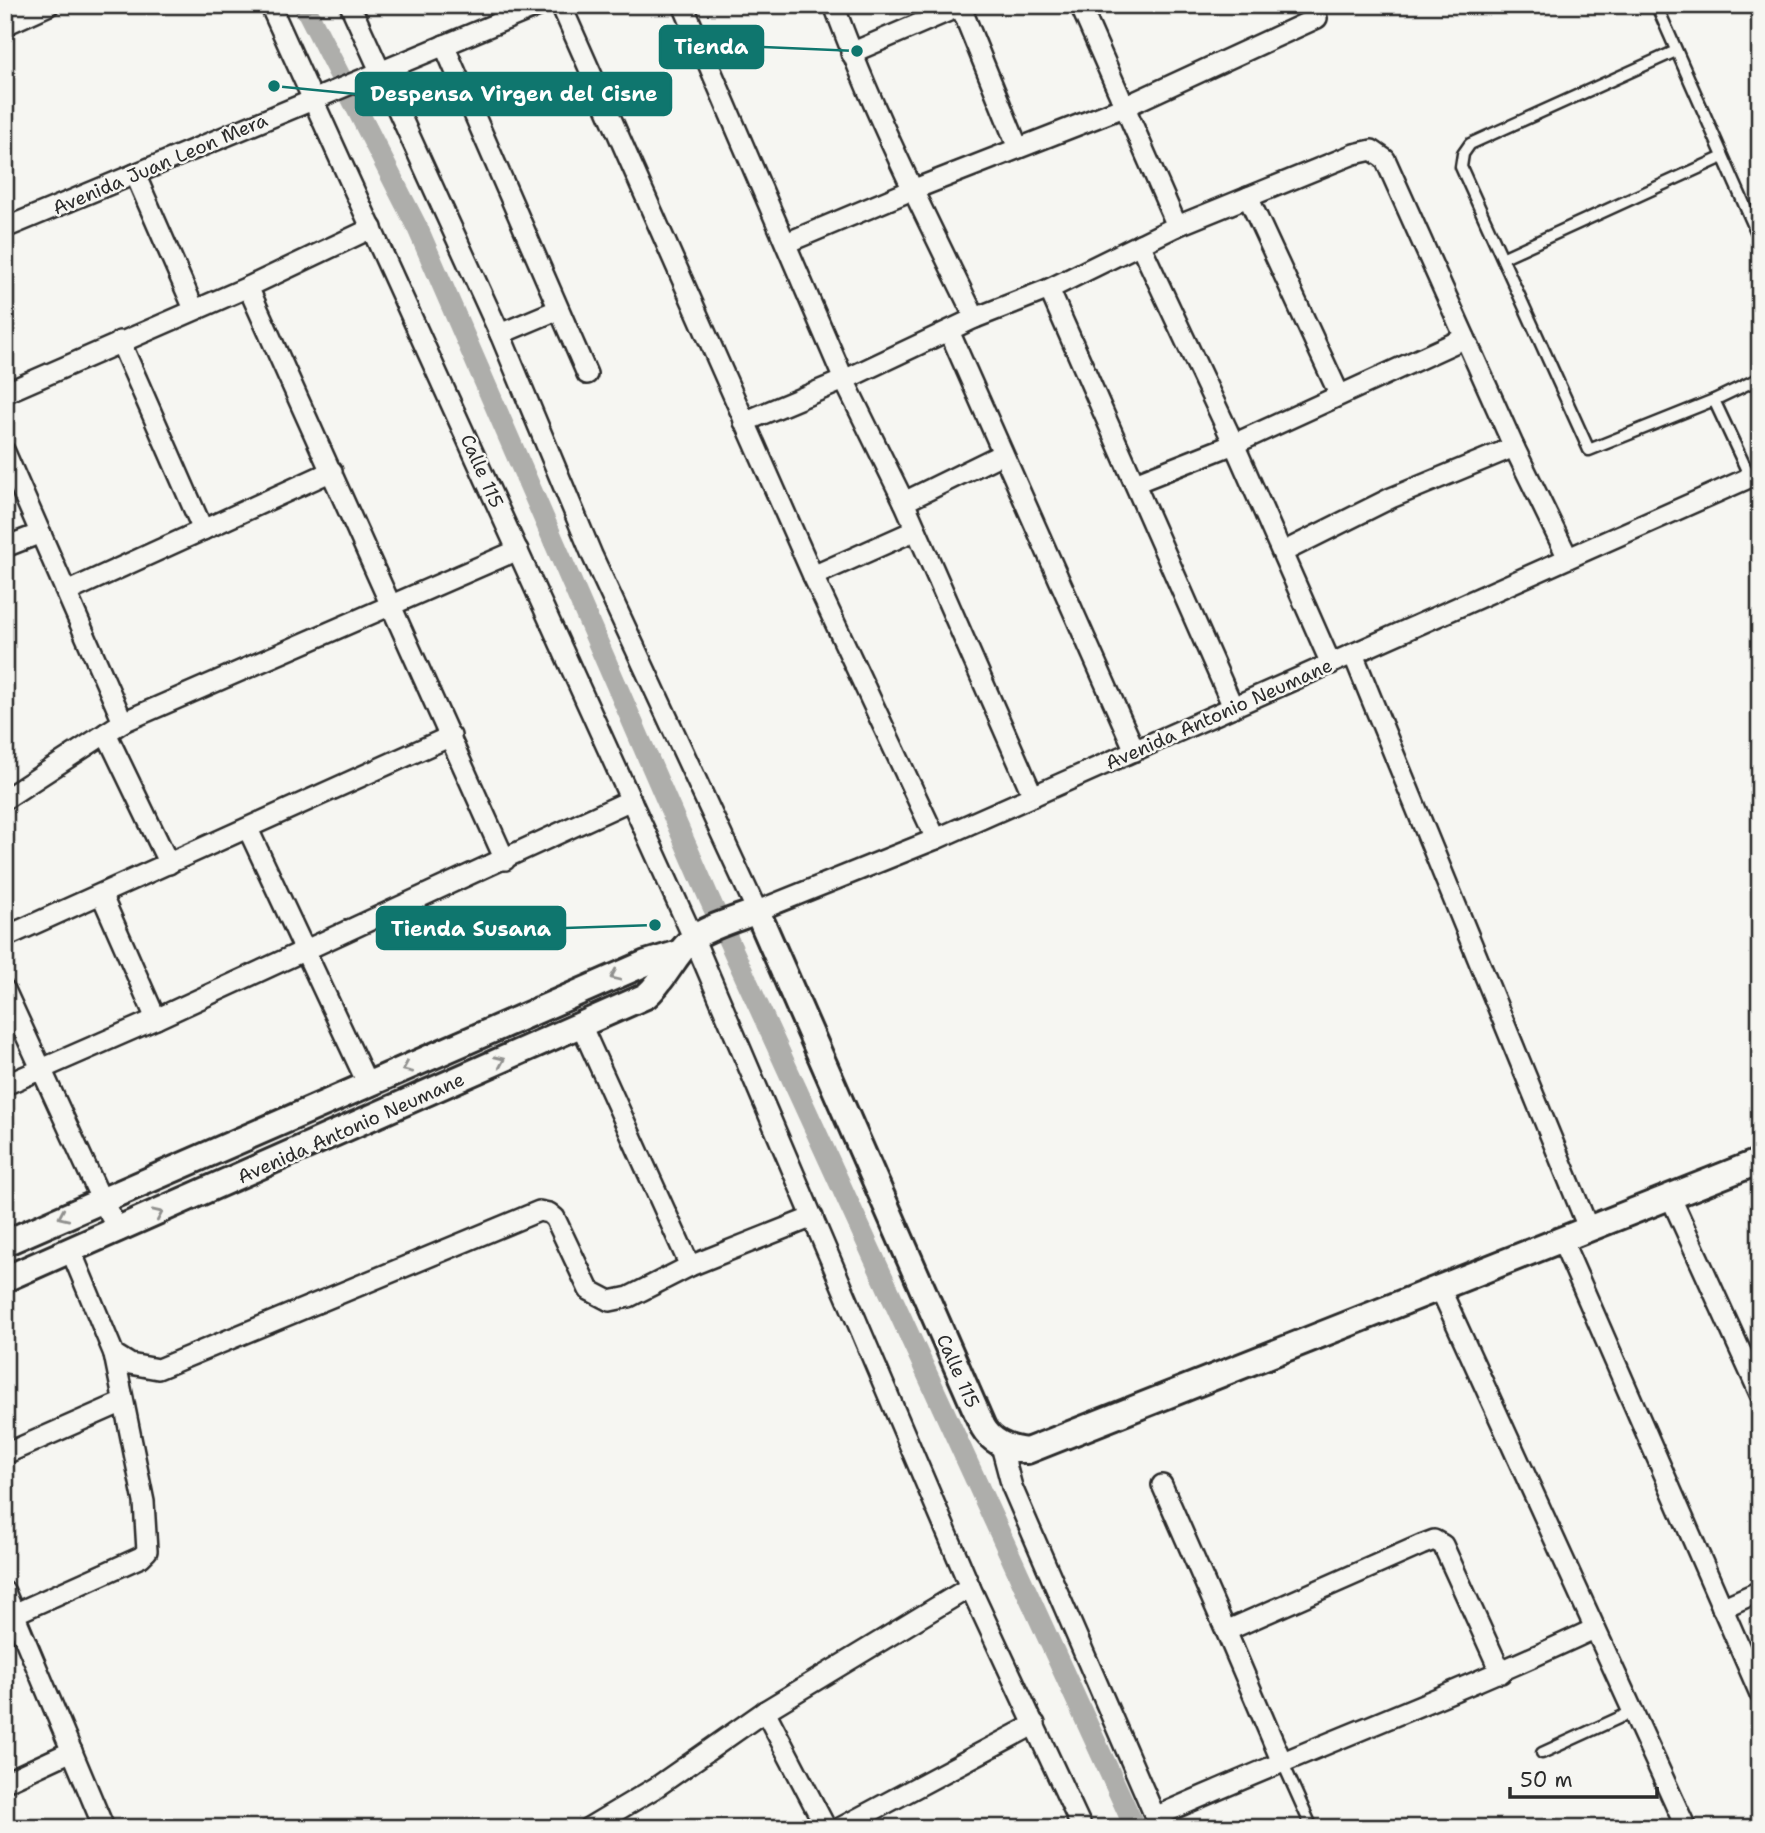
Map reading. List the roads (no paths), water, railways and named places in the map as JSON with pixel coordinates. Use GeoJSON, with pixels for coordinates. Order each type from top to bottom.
{"type":"FeatureCollection","features":[{"type":"Feature","properties":{"kind":"street"},"geometry":{"type":"LineString","coordinates":[[5,25],[49,5]]}},
{"type":"Feature","properties":{"kind":"street","name":"Calle 115"},"geometry":{"type":"LineString","coordinates":[[270,5],[324,96],[372,228],[631,800],[813,1217],[970,1587],[1082,1828]]}},
{"type":"Feature","properties":{"kind":"street"},"geometry":{"type":"LineString","coordinates":[[350,5],[376,74],[500,334],[592,555],[752,913]]}},
{"type":"Feature","properties":{"kind":"street","name":"Avenida Juan Leon Mera"},"geometry":{"type":"LineString","coordinates":[[5,228],[541,5]]}},
{"type":"Feature","properties":{"kind":"street"},"geometry":{"type":"LineString","coordinates":[[561,5],[813,576],[936,839]]}},
{"type":"Feature","properties":{"kind":"street"},"geometry":{"type":"LineString","coordinates":[[683,5],[844,380],[904,502],[1033,796]]}},
{"type":"Feature","properties":{"kind":"street"},"geometry":{"type":"LineString","coordinates":[[834,5],[851,53],[912,190],[975,318]]}},
{"type":"Feature","properties":{"kind":"street"},"geometry":{"type":"LineString","coordinates":[[1080,5],[1177,226]]}},
{"type":"Feature","properties":{"kind":"street"},"geometry":{"type":"LineString","coordinates":[[851,53],[961,6],[1018,148]]}},
{"type":"Feature","properties":{"kind":"street"},"geometry":{"type":"LineString","coordinates":[[786,243],[912,190],[1124,107],[1317,19]]}},
{"type":"Feature","properties":{"kind":"street"},"geometry":{"type":"LineString","coordinates":[[444,45],[587,374]]}},
{"type":"Feature","properties":{"kind":"street"},"geometry":{"type":"LineString","coordinates":[[744,422],[844,380],[975,318],[1049,289],[1177,226],[1354,154],[1372,150],[1385,159],[1514,447],[1568,558]]}},
{"type":"Feature","properties":{"kind":"street"},"geometry":{"type":"LineString","coordinates":[[135,174],[194,309]]}},
{"type":"Feature","properties":{"kind":"street"},"geometry":{"type":"LineString","coordinates":[[1248,197],[1339,394]]}},
{"type":"Feature","properties":{"kind":"street"},"geometry":{"type":"LineString","coordinates":[[5,393],[248,287],[372,228]]}},
{"type":"Feature","properties":{"kind":"street"},"geometry":{"type":"LineString","coordinates":[[1140,244],[1234,444],[1331,664]]}},
{"type":"Feature","properties":{"kind":"street"},"geometry":{"type":"LineString","coordinates":[[248,287],[505,860]]}},
{"type":"Feature","properties":{"kind":"street"},"geometry":{"type":"LineString","coordinates":[[1049,289],[1233,707]]}},
{"type":"Feature","properties":{"kind":"street"},"geometry":{"type":"LineString","coordinates":[[500,334],[557,310]]}},
{"type":"Feature","properties":{"kind":"street"},"geometry":{"type":"LineString","coordinates":[[949,331],[1135,751]]}},
{"type":"Feature","properties":{"kind":"street"},"geometry":{"type":"LineString","coordinates":[[1135,483],[1234,444],[1465,338]]}},
{"type":"Feature","properties":{"kind":"street"},"geometry":{"type":"LineString","coordinates":[[120,341],[203,530]]}},
{"type":"Feature","properties":{"kind":"street"},"geometry":{"type":"LineString","coordinates":[[1283,552],[1391,498],[1514,447]]}},
{"type":"Feature","properties":{"kind":"street"},"geometry":{"type":"LineString","coordinates":[[5,452],[69,592],[123,722]]}},
{"type":"Feature","properties":{"kind":"street"},"geometry":{"type":"LineString","coordinates":[[904,502],[1002,453]]}},
{"type":"Feature","properties":{"kind":"street"},"geometry":{"type":"LineString","coordinates":[[69,592],[332,471]]}},
{"type":"Feature","properties":{"kind":"street","name":"Avenida Antonio Neumane"},"geometry":{"type":"LineString","coordinates":[[5,1242],[646,963],[752,913],[936,839],[1755,475]]}},
{"type":"Feature","properties":{"kind":"street"},"geometry":{"type":"LineString","coordinates":[[813,576],[916,530]]}},
{"type":"Feature","properties":{"kind":"street"},"geometry":{"type":"LineString","coordinates":[[5,547],[41,533]]}},
{"type":"Feature","properties":{"kind":"street"},"geometry":{"type":"LineString","coordinates":[[5,799],[123,722],[517,550]]}},
{"type":"Feature","properties":{"kind":"street"},"geometry":{"type":"LineString","coordinates":[[1353,654],[1589,1230]]}},
{"type":"Feature","properties":{"kind":"street"},"geometry":{"type":"LineString","coordinates":[[106,733],[169,864]]}},
{"type":"Feature","properties":{"kind":"street"},"geometry":{"type":"LineString","coordinates":[[5,937],[102,896],[451,736]]}},
{"type":"Feature","properties":{"kind":"street"},"geometry":{"type":"LineString","coordinates":[[5,1085],[156,1019],[631,800]]}},
{"type":"Feature","properties":{"kind":"street"},"geometry":{"type":"LineString","coordinates":[[248,829],[368,1085]]}},
{"type":"Feature","properties":{"kind":"street"},"geometry":{"type":"LineString","coordinates":[[102,896],[156,1019]]}},
{"type":"Feature","properties":{"kind":"street","name":"Calle 115"},"geometry":{"type":"LineString","coordinates":[[752,913],[983,1427],[989,1436],[1000,1442],[1012,1487],[1158,1822]]}},
{"type":"Feature","properties":{"kind":"street","name":"Avenida Antonio Neumane"},"geometry":{"type":"LineString","coordinates":[[5,1279],[119,1231],[646,996],[661,983],[691,942]]}},
{"type":"Feature","properties":{"kind":"street"},"geometry":{"type":"LineString","coordinates":[[5,990],[101,1199],[119,1231]]}},
{"type":"Feature","properties":{"kind":"street"},"geometry":{"type":"LineString","coordinates":[[581,1025],[690,1266]]}},
{"type":"Feature","properties":{"kind":"street"},"geometry":{"type":"LineString","coordinates":[[1000,1442],[1011,1449],[1027,1451],[1760,1161]]}},
{"type":"Feature","properties":{"kind":"street"},"geometry":{"type":"LineString","coordinates":[[1671,1198],[1760,1394]]}},
{"type":"Feature","properties":{"kind":"street"},"geometry":{"type":"LineString","coordinates":[[114,1354],[130,1364],[158,1369],[539,1211],[555,1218],[589,1290],[602,1299],[620,1301],[690,1266],[813,1217]]}},
{"type":"Feature","properties":{"kind":"street"},"geometry":{"type":"LineString","coordinates":[[1562,1240],[1760,1694]]}},
{"type":"Feature","properties":{"kind":"street"},"geometry":{"type":"LineString","coordinates":[[14,1614],[141,1557],[147,1551],[144,1502],[114,1354],[71,1251]]}},
{"type":"Feature","properties":{"kind":"street"},"geometry":{"type":"LineString","coordinates":[[1439,1286],[1686,1828]]}},
{"type":"Feature","properties":{"kind":"street"},"geometry":{"type":"LineString","coordinates":[[5,1454],[123,1402]]}},
{"type":"Feature","properties":{"kind":"street"},"geometry":{"type":"LineString","coordinates":[[1162,1485],[1281,1760]]}},
{"type":"Feature","properties":{"kind":"street"},"geometry":{"type":"LineString","coordinates":[[1226,1631],[1433,1540],[1443,1545],[1500,1673]]}},
{"type":"Feature","properties":{"kind":"street"},"geometry":{"type":"LineString","coordinates":[[588,1828],[655,1788],[765,1711],[970,1587]]}},
{"type":"Feature","properties":{"kind":"street"},"geometry":{"type":"LineString","coordinates":[[1722,1608],[1760,1591]]}},
{"type":"Feature","properties":{"kind":"street"},"geometry":{"type":"LineString","coordinates":[[5,1592],[104,1828]]}},
{"type":"Feature","properties":{"kind":"street"},"geometry":{"type":"LineString","coordinates":[[1158,1822],[1281,1760],[1500,1673],[1594,1629]]}},
{"type":"Feature","properties":{"kind":"street"},"geometry":{"type":"LineString","coordinates":[[765,1711],[826,1828]]}},
{"type":"Feature","properties":{"kind":"street"},"geometry":{"type":"LineString","coordinates":[[840,1828],[1035,1724]]}},
{"type":"Feature","properties":{"kind":"street"},"geometry":{"type":"LineString","coordinates":[[5,1782],[72,1751]]}},
{"type":"Feature","properties":{"kind":"lane"},"geometry":{"type":"LineString","coordinates":[[1659,11],[1760,240]]}},
{"type":"Feature","properties":{"kind":"lane"},"geometry":{"type":"LineString","coordinates":[[1676,51],[1470,144],[1463,154],[1461,167],[1589,450],[1714,400],[1760,377]]}},
{"type":"Feature","properties":{"kind":"lane"},"geometry":{"type":"LineString","coordinates":[[1504,257],[1723,157]]}},
{"type":"Feature","properties":{"kind":"lane"},"geometry":{"type":"LineString","coordinates":[[1714,400],[1755,475]]}},
{"type":"Feature","properties":{"kind":"lane"},"geometry":{"type":"LineString","coordinates":[[1542,1753],[1634,1711]]}},
{"type":"Feature","properties":{"kind":"lane"},"geometry":{"type":"LineString","coordinates":[[1281,1760],[1312,1828]]}},
{"type":"Feature","properties":{"kind":"waterway"},"geometry":{"type":"LineString","coordinates":[[304,5],[418,229],[709,898],[1135,1828]]}},
{"type":"Feature","properties":{"kind":"place","name":"Tienda"},"geometry":{"type":"Point","coordinates":[857,51]}},
{"type":"Feature","properties":{"kind":"place","name":"Despensa Virgen del Cisne"},"geometry":{"type":"Point","coordinates":[274,86]}},
{"type":"Feature","properties":{"kind":"place","name":"Tienda Susana"},"geometry":{"type":"Point","coordinates":[655,925]}}]}
